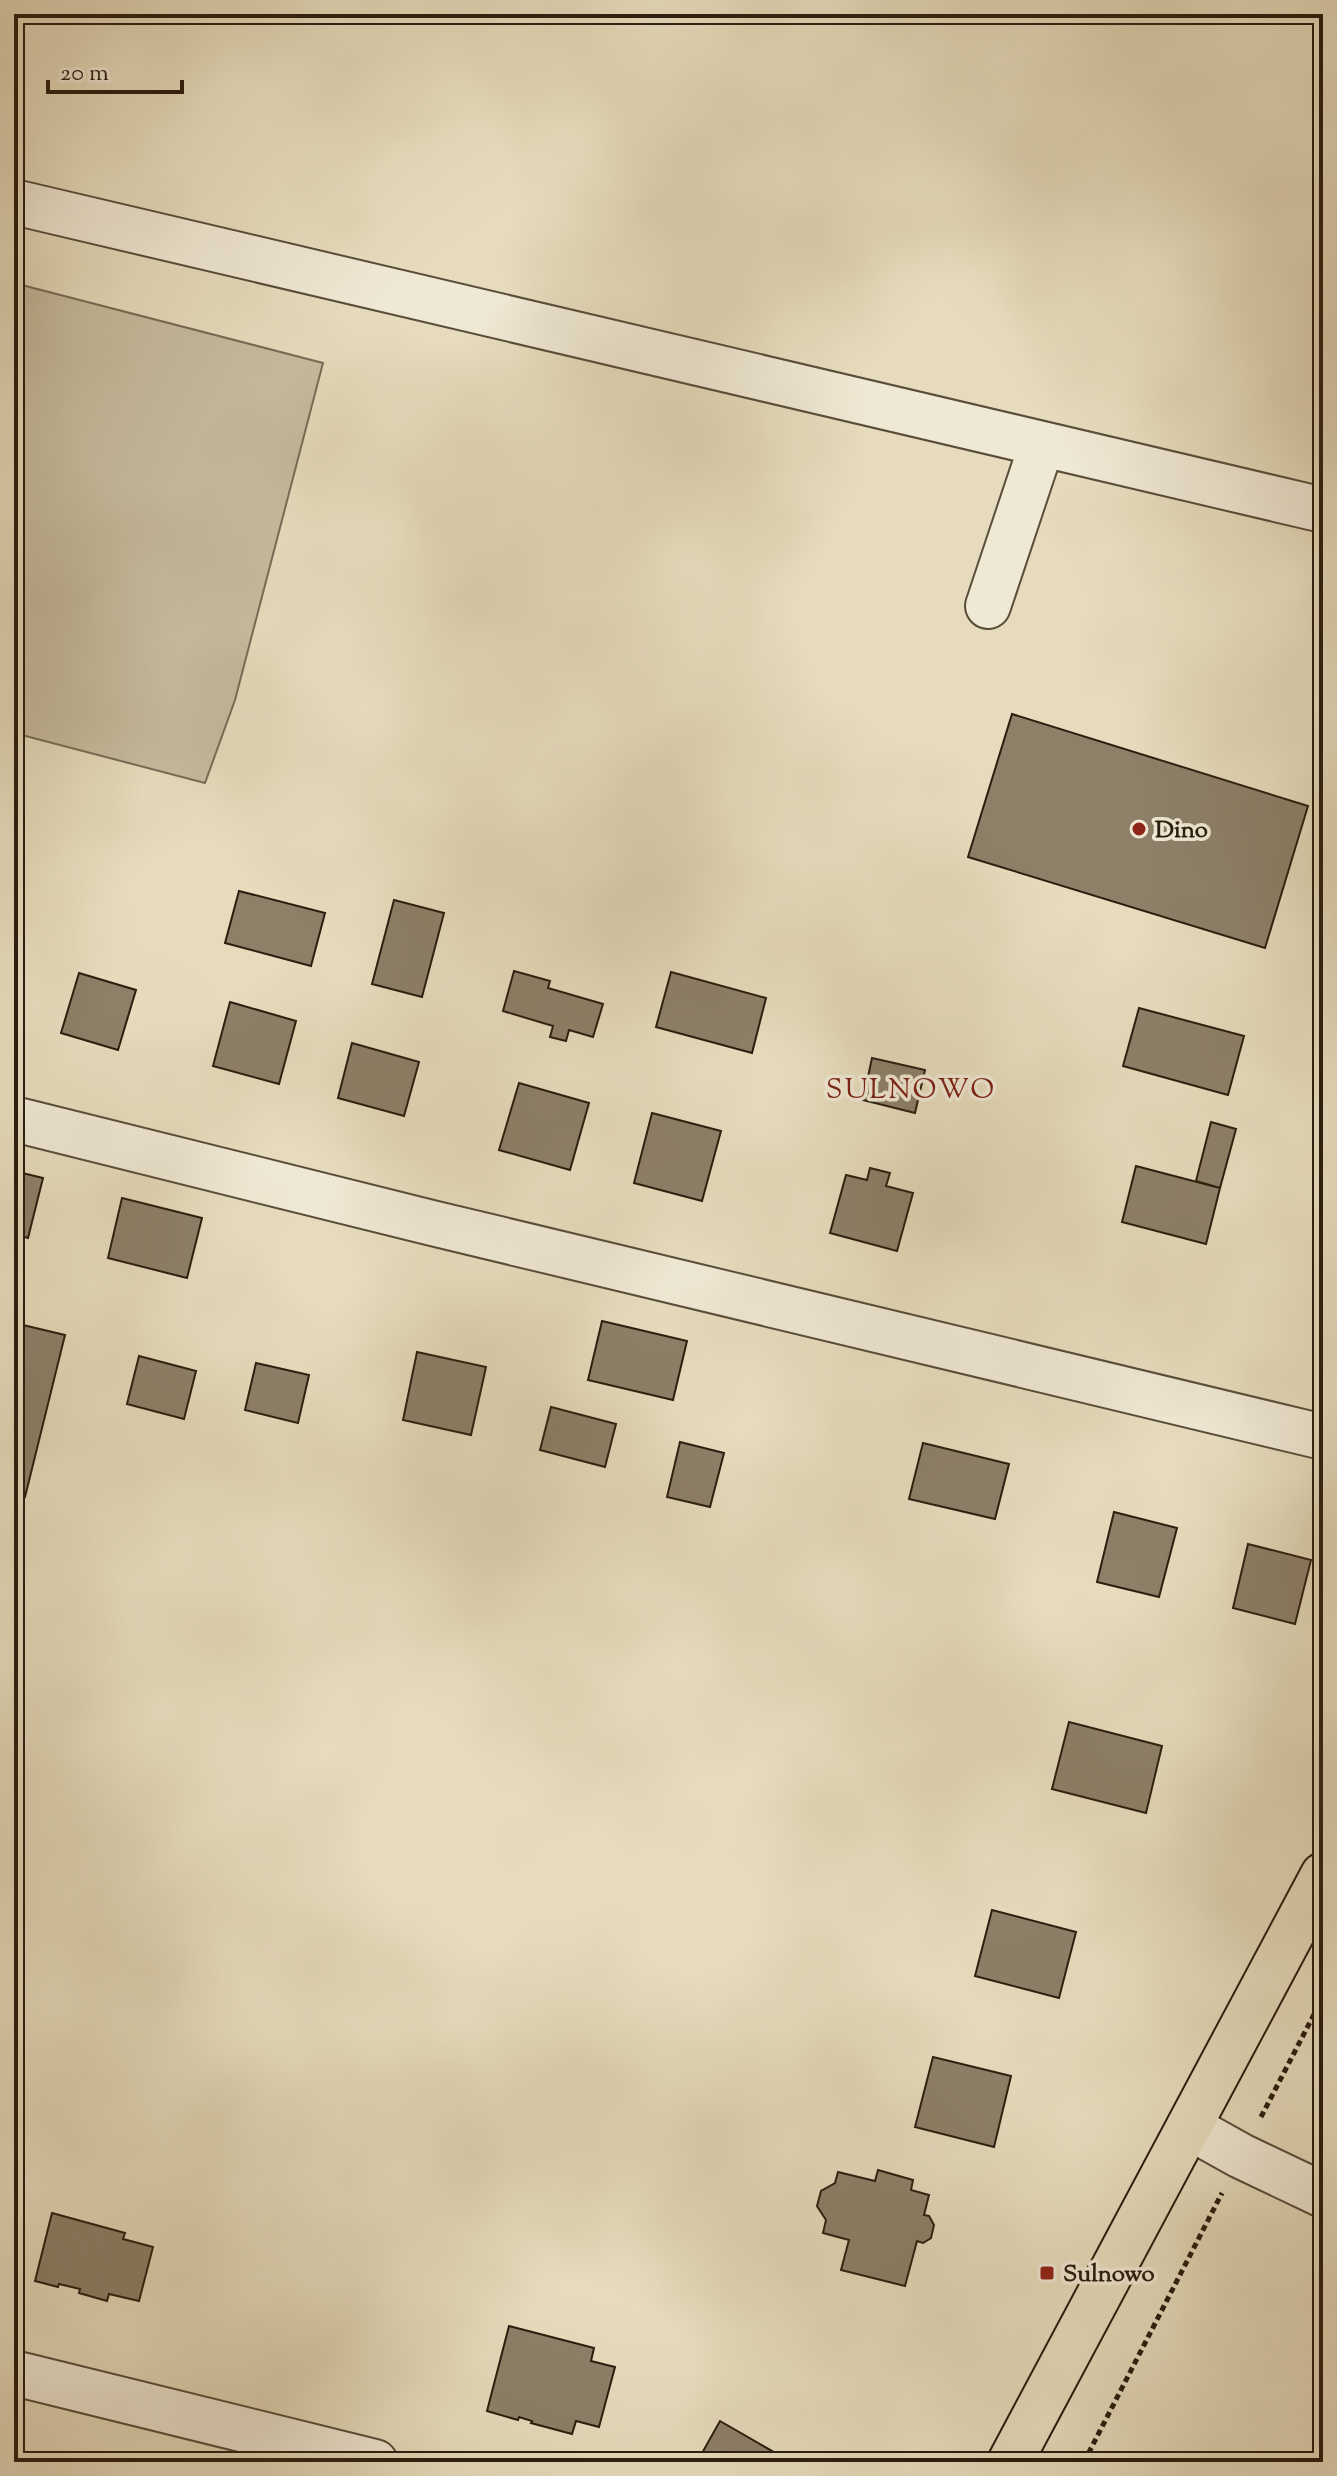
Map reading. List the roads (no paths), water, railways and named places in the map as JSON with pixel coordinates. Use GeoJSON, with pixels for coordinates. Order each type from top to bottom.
{"type":"FeatureCollection","features":[{"type":"Feature","properties":{"kind":"main road"},"geometry":{"type":"LineString","coordinates":[[1010,2462],[1323,1875]]}},
{"type":"Feature","properties":{"kind":"street"},"geometry":{"type":"LineString","coordinates":[[14,202],[1323,510]]}},
{"type":"Feature","properties":{"kind":"street"},"geometry":{"type":"LineString","coordinates":[[988,606],[1042,444]]}},
{"type":"Feature","properties":{"kind":"street"},"geometry":{"type":"LineString","coordinates":[[14,1119],[446,1227],[1323,1437]]}},
{"type":"Feature","properties":{"kind":"street"},"geometry":{"type":"LineString","coordinates":[[1189,2127],[1323,2195]]}},
{"type":"Feature","properties":{"kind":"street"},"geometry":{"type":"LineString","coordinates":[[14,2373],[375,2462]]}},
{"type":"Feature","properties":{"kind":"place","name":"Dino"},"geometry":{"type":"Point","coordinates":[1139,829]}},
{"type":"Feature","properties":{"kind":"place","name":"Sulnowo"},"geometry":{"type":"Point","coordinates":[1047,2273]}},
{"type":"Feature","properties":{"kind":"district","name":"SULNOWO"},"geometry":{"type":"Point","coordinates":[911,1088]}}]}
